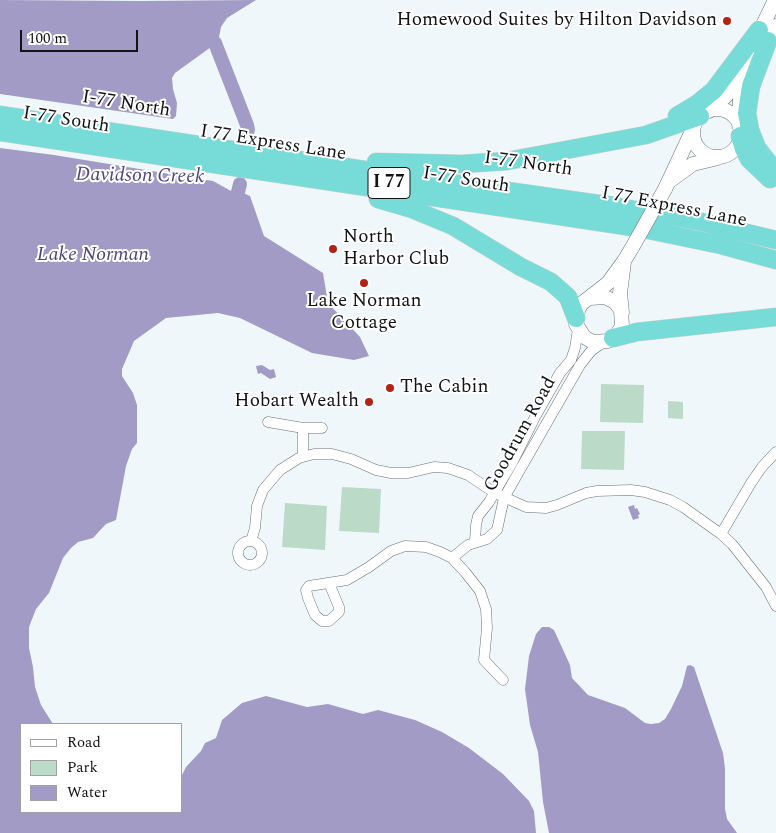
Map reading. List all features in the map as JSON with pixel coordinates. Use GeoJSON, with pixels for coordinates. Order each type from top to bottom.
{"type":"FeatureCollection","features":[{"type":"Feature","properties":{"kind":"highway"},"geometry":{"type":"LineString","coordinates":[[569,148],[655,124],[688,110],[706,98],[768,32]]}},
{"type":"Feature","properties":{"kind":"highway"},"geometry":{"type":"LineString","coordinates":[[768,32],[751,86],[747,113],[750,130],[757,148],[776,172]]}},
{"type":"Feature","properties":{"kind":"highway","name":"I-77 North"},"geometry":{"type":"LineString","coordinates":[[0,108],[652,204],[717,217],[776,233]]}},
{"type":"Feature","properties":{"kind":"highway","name":"I 77 Express Lane"},"geometry":{"type":"LineString","coordinates":[[0,116],[623,207],[697,220],[776,240]]}},
{"type":"Feature","properties":{"kind":"highway"},"geometry":{"type":"LineString","coordinates":[[362,162],[477,164],[521,158],[646,135],[701,118]]}},
{"type":"Feature","properties":{"kind":"highway","name":"I 77 Express Lane"},"geometry":{"type":"LineString","coordinates":[[0,125],[640,221],[713,235],[776,252]]}},
{"type":"Feature","properties":{"kind":"highway"},"geometry":{"type":"LineString","coordinates":[[740,130],[744,149],[749,159],[776,184]]}},
{"type":"Feature","properties":{"kind":"highway","name":"I-77 South"},"geometry":{"type":"LineString","coordinates":[[0,132],[639,228],[720,244],[776,260]]}},
{"type":"Feature","properties":{"kind":"highway"},"geometry":{"type":"LineString","coordinates":[[273,173],[396,203],[453,226],[555,285],[568,297],[577,323]]}},
{"type":"Feature","properties":{"kind":"highway"},"geometry":{"type":"LineString","coordinates":[[608,340],[636,332],[776,318]]}},
{"type":"Feature","properties":{"kind":"main road"},"geometry":{"type":"LineString","coordinates":[[668,185],[693,164],[719,158],[734,150],[740,130],[740,100],[744,81],[768,32],[775,0]]}},
{"type":"Feature","properties":{"kind":"main road"},"geometry":{"type":"LineString","coordinates":[[624,262],[620,293],[622,326],[608,340],[588,340],[577,323],[582,304],[604,287],[624,262],[668,185],[676,162],[701,118],[729,93],[768,32]]}},
{"type":"Feature","properties":{"kind":"main road"},"geometry":{"type":"LineString","coordinates":[[719,158],[704,153],[697,146],[693,136],[701,118],[719,110],[729,113],[733,116],[740,130]]}},
{"type":"Feature","properties":{"kind":"main road"},"geometry":{"type":"LineString","coordinates":[[590,298],[600,296],[610,299],[618,305],[622,315]]}},
{"type":"Feature","properties":{"kind":"street","name":"Goodrum Road"},"geometry":{"type":"LineString","coordinates":[[452,558],[475,541],[487,539],[497,530],[499,495],[535,417],[560,373],[570,360],[575,348],[577,323]]}},
{"type":"Feature","properties":{"kind":"street","name":"Goodrum Road"},"geometry":{"type":"LineString","coordinates":[[475,541],[478,516],[499,495],[580,365],[591,351],[608,340]]}},
{"type":"Feature","properties":{"kind":"street"},"geometry":{"type":"LineString","coordinates":[[268,422],[303,428],[322,428]]}},
{"type":"Feature","properties":{"kind":"street"},"geometry":{"type":"LineString","coordinates":[[303,428],[303,456]]}},
{"type":"Feature","properties":{"kind":"street"},"geometry":{"type":"LineString","coordinates":[[721,534],[751,483],[776,452]]}},
{"type":"Feature","properties":{"kind":"street"},"geometry":{"type":"LineString","coordinates":[[251,541],[255,528],[257,506],[264,490],[280,470],[303,456],[323,454],[340,456],[376,470],[391,473],[408,473],[434,467],[448,468],[468,475],[499,495],[526,507],[546,508],[597,491],[630,490],[645,492],[670,500],[721,534],[732,544],[766,586],[776,606]]}},
{"type":"Feature","properties":{"kind":"street"},"geometry":{"type":"LineString","coordinates":[[329,583],[347,580],[369,567],[391,550],[405,546],[426,547],[452,558],[466,572],[480,591],[487,619],[484,660],[503,680]]}},
{"type":"Feature","properties":{"kind":"green space"},"geometry":{"type":"Polygon","coordinates":[[[601,384],[644,385],[643,423],[600,422],[601,384]]]}},
{"type":"Feature","properties":{"kind":"green space"},"geometry":{"type":"Polygon","coordinates":[[[668,401],[683,402],[683,419],[668,418],[668,401]]]}},
{"type":"Feature","properties":{"kind":"green space"},"geometry":{"type":"Polygon","coordinates":[[[582,431],[625,431],[624,470],[581,469],[582,431]]]}},
{"type":"Feature","properties":{"kind":"green space"},"geometry":{"type":"Polygon","coordinates":[[[342,487],[381,489],[379,533],[339,531],[342,487]]]}},
{"type":"Feature","properties":{"kind":"green space"},"geometry":{"type":"Polygon","coordinates":[[[285,503],[327,506],[325,550],[282,547],[285,503]]]}},
{"type":"Feature","properties":{"kind":"water"},"geometry":{"type":"Polygon","coordinates":[[[0,0],[256,0],[227,18],[221,27],[218,42],[175,73],[172,78],[177,103],[176,116],[173,119],[0,94],[0,0]]]}},
{"type":"Feature","properties":{"kind":"water","name":"Lake Norman"},"geometry":{"type":"Polygon","coordinates":[[[0,148],[213,181],[231,191],[239,191],[250,196],[264,236],[323,273],[328,303],[360,337],[369,356],[354,360],[312,353],[240,318],[218,313],[166,318],[134,341],[122,369],[122,376],[133,393],[137,405],[137,443],[132,449],[126,466],[116,520],[106,524],[93,538],[78,542],[71,548],[63,558],[49,593],[36,609],[29,627],[29,648],[35,687],[41,705],[52,723],[20,723],[20,813],[182,813],[182,775],[186,767],[201,751],[205,743],[216,738],[222,720],[242,703],[266,696],[307,707],[328,704],[363,714],[378,710],[415,720],[442,732],[469,748],[503,774],[529,801],[534,811],[536,833],[0,833],[0,148]]]}},
{"type":"Feature","properties":{"kind":"water"},"geometry":{"type":"Polygon","coordinates":[[[262,365],[270,370],[274,369],[276,377],[270,379],[261,373],[258,374],[256,366],[262,365]]]}},
{"type":"Feature","properties":{"kind":"water"},"geometry":{"type":"Polygon","coordinates":[[[634,505],[640,514],[638,515],[639,518],[633,520],[628,507],[634,505]]]}},
{"type":"Feature","properties":{"kind":"water"},"geometry":{"type":"Polygon","coordinates":[[[542,627],[549,627],[554,630],[570,665],[572,678],[588,695],[625,708],[645,723],[659,723],[665,719],[682,686],[687,666],[694,667],[723,753],[725,809],[727,819],[737,833],[549,833],[543,802],[538,752],[530,725],[525,689],[529,656],[536,634],[542,627]]]}},
{"type":"Feature","properties":{"kind":"waterway","name":"Davidson Creek"},"geometry":{"type":"LineString","coordinates":[[203,30],[215,43],[248,130]]}},
{"type":"Feature","properties":{"kind":"waterway","name":"Davidson Creek"},"geometry":{"type":"LineString","coordinates":[[226,199],[232,199],[237,196],[240,184]]}},
{"type":"Feature","properties":{"kind":"place","name":"Homewood Suites by Hilton Davidson"},"geometry":{"type":"Point","coordinates":[727,21]}},
{"type":"Feature","properties":{"kind":"place","name":"North Harbor Club"},"geometry":{"type":"Point","coordinates":[333,249]}},
{"type":"Feature","properties":{"kind":"place","name":"Lake Norman Cottage"},"geometry":{"type":"Point","coordinates":[364,283]}},
{"type":"Feature","properties":{"kind":"place","name":"The Cabin"},"geometry":{"type":"Point","coordinates":[390,388]}},
{"type":"Feature","properties":{"kind":"place","name":"Hobart Wealth"},"geometry":{"type":"Point","coordinates":[369,402]}}]}
